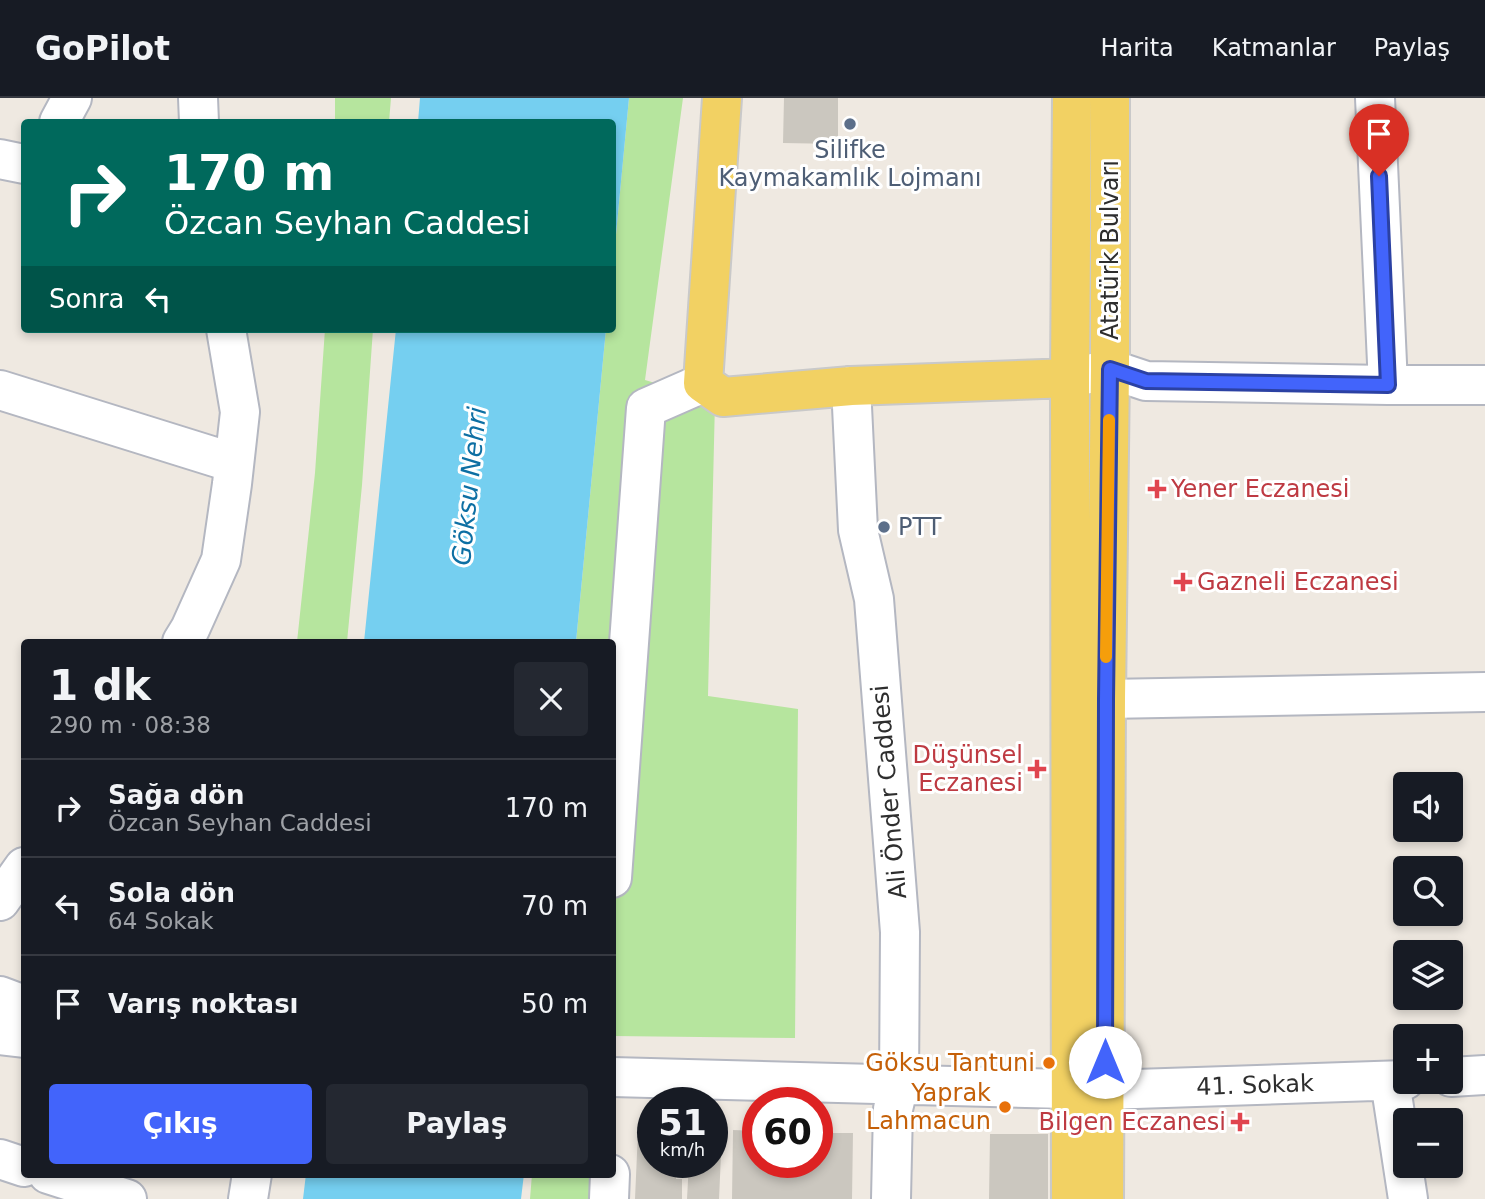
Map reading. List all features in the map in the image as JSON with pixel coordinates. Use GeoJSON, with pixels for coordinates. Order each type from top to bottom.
{"type":"FeatureCollection","features":[{"type":"Feature","properties":{"kind":"main road"},"geometry":{"type":"LineString","coordinates":[[722,98],[704,383],[723,397],[851,386],[1070,378]]}},
{"type":"Feature","properties":{"kind":"main road","name":"Atatürk Bulvarı"},"geometry":{"type":"LineString","coordinates":[[1072,98],[1070,378],[1088,1089],[1104,1199]]}},
{"type":"Feature","properties":{"kind":"main road","name":"Atatürk Bulvarı"},"geometry":{"type":"LineString","coordinates":[[1088,1089],[1106,699],[1110,98]]}},
{"type":"Feature","properties":{"kind":"main road"},"geometry":{"type":"LineString","coordinates":[[1071,1199],[1088,1089]]}},
{"type":"Feature","properties":{"kind":"street"},"geometry":{"type":"LineString","coordinates":[[61,119],[72,98]]}},
{"type":"Feature","properties":{"kind":"street"},"geometry":{"type":"LineString","coordinates":[[198,98],[199,119]]}},
{"type":"Feature","properties":{"kind":"street"},"geometry":{"type":"LineString","coordinates":[[1375,98],[1388,385]]}},
{"type":"Feature","properties":{"kind":"street"},"geometry":{"type":"LineString","coordinates":[[0,159],[21,163]]}},
{"type":"Feature","properties":{"kind":"street"},"geometry":{"type":"LineString","coordinates":[[184,639],[221,560],[240,412],[227,333]]}},
{"type":"Feature","properties":{"kind":"street"},"geometry":{"type":"LineString","coordinates":[[1070,378],[1110,369],[1146,381],[1485,385]]}},
{"type":"Feature","properties":{"kind":"street"},"geometry":{"type":"LineString","coordinates":[[616,823],[646,408],[704,383]]}},
{"type":"Feature","properties":{"kind":"street","name":"Ali Önder Caddesi"},"geometry":{"type":"LineString","coordinates":[[851,386],[858,530],[874,598],[900,932],[900,1084],[893,1109],[891,1199]]}},
{"type":"Feature","properties":{"kind":"street"},"geometry":{"type":"LineString","coordinates":[[0,390],[234,463]]}},
{"type":"Feature","properties":{"kind":"street"},"geometry":{"type":"LineString","coordinates":[[1106,699],[1485,692]]}},
{"type":"Feature","properties":{"kind":"street"},"geometry":{"type":"LineString","coordinates":[[0,901],[21,871]]}},
{"type":"Feature","properties":{"kind":"street"},"geometry":{"type":"LineString","coordinates":[[0,996],[21,1004]]}},
{"type":"Feature","properties":{"kind":"street"},"geometry":{"type":"LineString","coordinates":[[0,1035],[21,1038]]}},
{"type":"Feature","properties":{"kind":"street"},"geometry":{"type":"LineString","coordinates":[[1463,1076],[1485,1075]]}},
{"type":"Feature","properties":{"kind":"street","name":"41. Sokak"},"geometry":{"type":"LineString","coordinates":[[616,1077],[1088,1089],[1393,1081]]}},
{"type":"Feature","properties":{"kind":"street"},"geometry":{"type":"LineString","coordinates":[[1398,1094],[1408,1199]]}},
{"type":"Feature","properties":{"kind":"street"},"geometry":{"type":"LineString","coordinates":[[0,1159],[21,1166]]}},
{"type":"Feature","properties":{"kind":"street"},"geometry":{"type":"LineString","coordinates":[[609,1199],[610,1178]]}},
{"type":"Feature","properties":{"kind":"street"},"geometry":{"type":"LineString","coordinates":[[61,1185],[127,1199]]}},
{"type":"Feature","properties":{"kind":"green space"},"geometry":{"type":"Polygon","coordinates":[[[335,98],[391,98],[389,119],[335,119],[335,98]]]}},
{"type":"Feature","properties":{"kind":"green space"},"geometry":{"type":"Polygon","coordinates":[[[629,98],[683,98],[645,380],[715,401],[708,696],[798,709],[795,1038],[616,1036],[616,639],[576,639],[606,333],[616,333],[616,234],[629,98]]]}},
{"type":"Feature","properties":{"kind":"green space"},"geometry":{"type":"Polygon","coordinates":[[[325,333],[373,333],[347,639],[297,639],[315,473],[325,333]]]}},
{"type":"Feature","properties":{"kind":"green space"},"geometry":{"type":"Polygon","coordinates":[[[532,1178],[597,1178],[597,1199],[530,1199],[532,1178]]]}},
{"type":"Feature","properties":{"kind":"water"},"geometry":{"type":"Polygon","coordinates":[[[420,98],[629,98],[616,234],[616,119],[418,119],[420,98]]]}},
{"type":"Feature","properties":{"kind":"water","name":"Göksu Nehri"},"geometry":{"type":"Polygon","coordinates":[[[396,333],[606,333],[576,639],[364,639],[396,333]]]}},
{"type":"Feature","properties":{"kind":"water"},"geometry":{"type":"Polygon","coordinates":[[[306,1178],[524,1178],[521,1199],[303,1199],[306,1178]]]}},
{"type":"Feature","properties":{"kind":"building","name":"Silifke Kaymakamlık Lojmanı"},"geometry":{"type":"Polygon","coordinates":[[[784,98],[838,98],[838,144],[783,143],[784,98]]]}},
{"type":"Feature","properties":{"kind":"building"},"geometry":{"type":"Polygon","coordinates":[[[733,1130],[742,1130],[742,1178],[833,1178],[833,1133],[853,1133],[852,1199],[732,1199],[733,1130]]]}},
{"type":"Feature","properties":{"kind":"building"},"geometry":{"type":"Polygon","coordinates":[[[990,1134],[1048,1134],[1048,1199],[989,1199],[990,1134]]]}},
{"type":"Feature","properties":{"kind":"building"},"geometry":{"type":"Polygon","coordinates":[[[637,1154],[637,1178],[682,1179],[682,1199],[635,1199],[637,1154]]]}},
{"type":"Feature","properties":{"kind":"building"},"geometry":{"type":"Polygon","coordinates":[[[688,1178],[720,1178],[719,1199],[687,1199],[688,1178]]]}},
{"type":"Feature","properties":{"kind":"slow traffic"},"geometry":{"type":"LineString","coordinates":[[1106,657],[1109,420]]}},
{"type":"Feature","properties":{"kind":"place","name":"Silifke Kaymakamlık Lojmanı"},"geometry":{"type":"Point","coordinates":[850,124]}},
{"type":"Feature","properties":{"kind":"place","name":"Yener Eczanesi"},"geometry":{"type":"Point","coordinates":[1157,489]}},
{"type":"Feature","properties":{"kind":"place","name":"PTT"},"geometry":{"type":"Point","coordinates":[884,527]}},
{"type":"Feature","properties":{"kind":"place","name":"Gazneli Eczanesi"},"geometry":{"type":"Point","coordinates":[1183,582]}},
{"type":"Feature","properties":{"kind":"place","name":"Düşünsel Eczanesi"},"geometry":{"type":"Point","coordinates":[1037,769]}},
{"type":"Feature","properties":{"kind":"place","name":"Göksu Tantuni"},"geometry":{"type":"Point","coordinates":[1049,1063]}},
{"type":"Feature","properties":{"kind":"place","name":"Yaprak Lahmacun"},"geometry":{"type":"Point","coordinates":[1005,1107]}},
{"type":"Feature","properties":{"kind":"place","name":"Bilgen Eczanesi"},"geometry":{"type":"Point","coordinates":[1240,1122]}},
{"type":"Feature","properties":{"kind":"route"},"geometry":{"type":"LineString","coordinates":[[1105,1062],[1110,369],[1146,381],[1388,385],[1379,176]]}}]}
